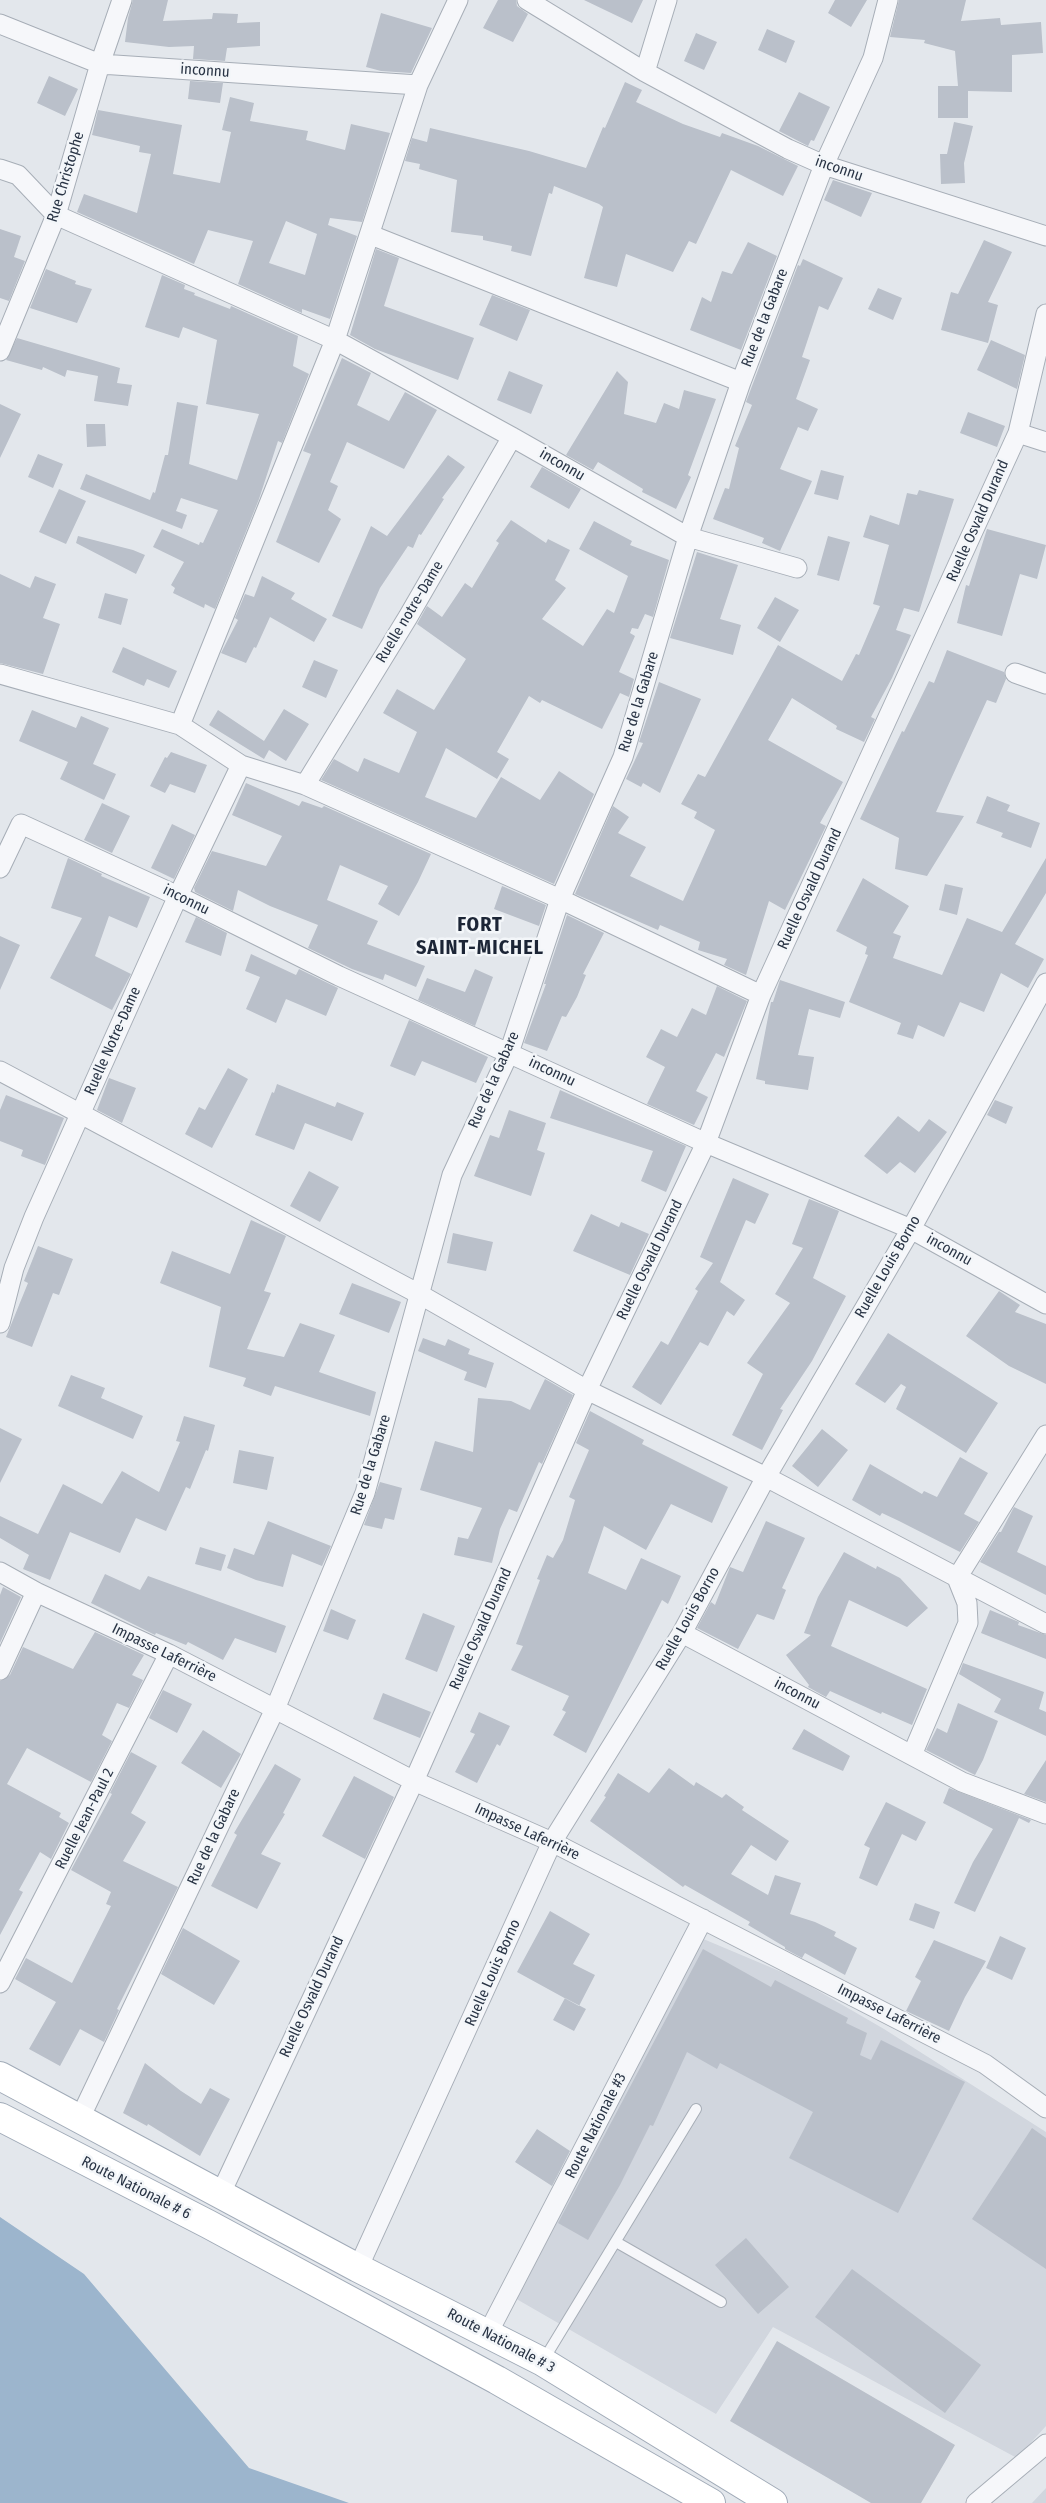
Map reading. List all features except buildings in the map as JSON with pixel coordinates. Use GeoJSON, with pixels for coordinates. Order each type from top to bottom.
{"type":"FeatureCollection","features":[{"type":"Feature","properties":{"kind":"main road"},"geometry":{"type":"LineString","coordinates":[[0,2076],[220,2195]]}},
{"type":"Feature","properties":{"kind":"main road","name":"Route Nationale # 6"},"geometry":{"type":"LineString","coordinates":[[0,2117],[64,2152],[208,2224],[497,2380],[711,2503]]}},
{"type":"Feature","properties":{"kind":"main road","name":"Route Nationale # 3"},"geometry":{"type":"LineString","coordinates":[[220,2195],[543,2362],[773,2503]]}},
{"type":"Feature","properties":{"kind":"street","name":"Rue Christophe"},"geometry":{"type":"LineString","coordinates":[[0,351],[56,215],[100,64],[122,0]]}},
{"type":"Feature","properties":{"kind":"street"},"geometry":{"type":"LineString","coordinates":[[180,725],[335,340],[371,235],[418,85],[458,0]]}},
{"type":"Feature","properties":{"kind":"street","name":"inconnu"},"geometry":{"type":"LineString","coordinates":[[527,0],[645,72],[788,149],[824,165],[1046,236]]}},
{"type":"Feature","properties":{"kind":"street"},"geometry":{"type":"LineString","coordinates":[[645,72],[667,0]]}},
{"type":"Feature","properties":{"kind":"street","name":"Rue de la Gabare"},"geometry":{"type":"LineString","coordinates":[[80,2118],[275,1709],[365,1493],[452,1175],[509,1052],[560,899],[623,756],[688,537],[741,382],[824,165],[873,58],[888,0]]}},
{"type":"Feature","properties":{"kind":"street","name":"inconnu"},"geometry":{"type":"LineString","coordinates":[[0,24],[100,64],[418,85]]}},
{"type":"Feature","properties":{"kind":"street","name":"inconnu"},"geometry":{"type":"LineString","coordinates":[[0,169],[18,175],[56,215],[335,340],[512,436],[688,537],[797,568]]}},
{"type":"Feature","properties":{"kind":"street"},"geometry":{"type":"LineString","coordinates":[[371,235],[741,382]]}},
{"type":"Feature","properties":{"kind":"street","name":"Ruelle Osvald Durand"},"geometry":{"type":"LineString","coordinates":[[220,2195],[414,1781],[587,1390],[706,1143],[761,995],[1018,432],[1046,314]]}},
{"type":"Feature","properties":{"kind":"street"},"geometry":{"type":"LineString","coordinates":[[1018,432],[1046,442]]}},
{"type":"Feature","properties":{"kind":"street","name":"Ruelle notre-Dame"},"geometry":{"type":"LineString","coordinates":[[305,785],[408,617],[512,436]]}},
{"type":"Feature","properties":{"kind":"street"},"geometry":{"type":"LineString","coordinates":[[1015,673],[1046,684]]}},
{"type":"Feature","properties":{"kind":"street"},"geometry":{"type":"LineString","coordinates":[[0,674],[180,725],[241,765],[305,785],[560,899],[761,995]]}},
{"type":"Feature","properties":{"kind":"street","name":"Ruelle Notre-Dame"},"geometry":{"type":"LineString","coordinates":[[0,1323],[14,1268],[24,1242],[178,896],[241,765]]}},
{"type":"Feature","properties":{"kind":"street","name":"inconnu"},"geometry":{"type":"LineString","coordinates":[[0,868],[21,824],[178,896],[339,976],[706,1143],[911,1229],[1046,1304]]}},
{"type":"Feature","properties":{"kind":"street","name":"Ruelle Louis Borno"},"geometry":{"type":"LineString","coordinates":[[358,2268],[552,1842],[682,1634],[766,1477],[911,1229],[1046,983]]}},
{"type":"Feature","properties":{"kind":"street"},"geometry":{"type":"LineString","coordinates":[[0,1071],[419,1294],[587,1390],[766,1477],[1046,1624]]}},
{"type":"Feature","properties":{"kind":"street"},"geometry":{"type":"LineString","coordinates":[[957,1578],[1046,1435]]}},
{"type":"Feature","properties":{"kind":"street","name":"Impasse Laferrière"},"geometry":{"type":"LineString","coordinates":[[0,1572],[36,1592],[169,1654],[414,1781],[552,1842],[985,2064],[1046,2108]]}},
{"type":"Feature","properties":{"kind":"street"},"geometry":{"type":"LineString","coordinates":[[912,1755],[968,1623],[967,1603],[957,1578]]}},
{"type":"Feature","properties":{"kind":"street"},"geometry":{"type":"LineString","coordinates":[[0,1670],[36,1592]]}},
{"type":"Feature","properties":{"kind":"street","name":"inconnu"},"geometry":{"type":"LineString","coordinates":[[682,1634],[962,1782],[1046,1814]]}},
{"type":"Feature","properties":{"kind":"street","name":"Ruelle Jean-Paul 2"},"geometry":{"type":"LineString","coordinates":[[0,1983],[169,1654]]}},
{"type":"Feature","properties":{"kind":"street","name":"Route Nationale #3"},"geometry":{"type":"LineString","coordinates":[[488,2333],[703,1920]]}},
{"type":"Feature","properties":{"kind":"street"},"geometry":{"type":"LineString","coordinates":[[976,2503],[1046,2444]]}},
{"type":"Feature","properties":{"kind":"lane"},"geometry":{"type":"LineString","coordinates":[[543,2362],[696,2109]]}},
{"type":"Feature","properties":{"kind":"lane"},"geometry":{"type":"LineString","coordinates":[[616,2242],[721,2302]]}},
{"type":"Feature","properties":{"kind":"shaded area"},"geometry":{"type":"Polygon","coordinates":[[[701,1938],[796,1978],[884,2029],[1046,2132],[1046,2426],[1017,2458],[773,2327],[716,2414],[513,2297],[701,1938]]]}},
{"type":"Feature","properties":{"kind":"shaded area"},"geometry":{"type":"Polygon","coordinates":[[[1046,2488],[1046,2503],[1032,2503],[1046,2488]]]}},
{"type":"Feature","properties":{"kind":"water"},"geometry":{"type":"Polygon","coordinates":[[[0,2217],[84,2274],[249,2468],[349,2503],[0,2503],[0,2217]]]}},
{"type":"Feature","properties":{"kind":"district","name":"FORT SAINT-MICHEL"},"geometry":{"type":"Point","coordinates":[480,936]}}]}
